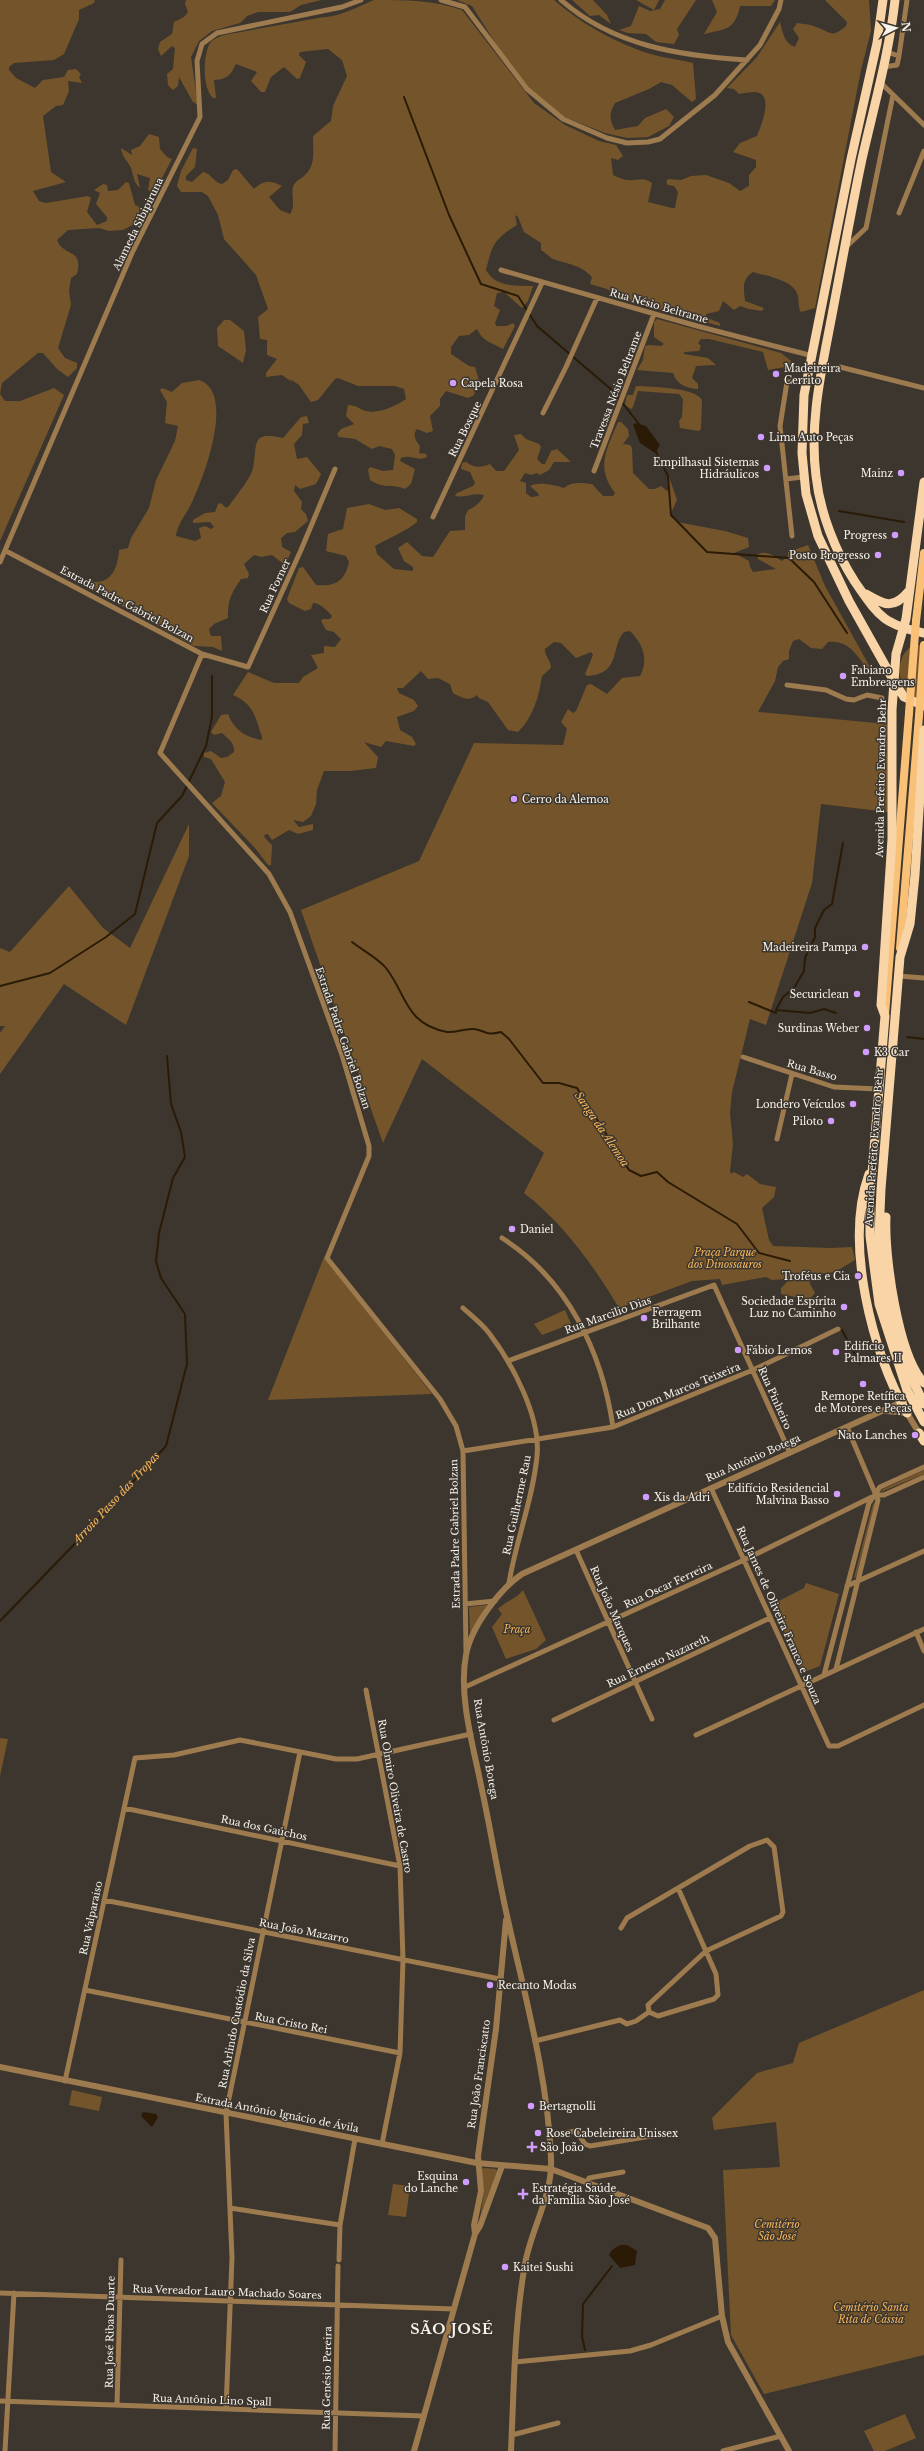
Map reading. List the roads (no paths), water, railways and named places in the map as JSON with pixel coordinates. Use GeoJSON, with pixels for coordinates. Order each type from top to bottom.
{"type":"FeatureCollection","features":[{"type":"Feature","properties":{"kind":"highway"},"geometry":{"type":"LineString","coordinates":[[879,0],[882,13]]}},
{"type":"Feature","properties":{"kind":"highway"},"geometry":{"type":"LineString","coordinates":[[883,0],[882,13],[807,381],[802,411],[803,477],[811,516],[827,557],[895,683],[904,696],[924,706]]}},
{"type":"Feature","properties":{"kind":"highway"},"geometry":{"type":"LineString","coordinates":[[895,0],[886,52],[845,248],[817,396],[814,450],[818,492],[832,535],[840,555],[862,592],[886,619],[904,629],[924,633]]}},
{"type":"Feature","properties":{"kind":"highway","name":"Avenida Prefeito Evandro Behr"},"geometry":{"type":"LineString","coordinates":[[924,482],[904,629],[896,654],[892,710],[892,839],[881,1005],[885,1016],[878,1089],[870,1236],[874,1277],[884,1326],[924,1404]]}},
{"type":"Feature","properties":{"kind":"highway"},"geometry":{"type":"LineString","coordinates":[[862,592],[882,603],[890,604],[901,600],[909,590]]}},
{"type":"Feature","properties":{"kind":"highway","name":"Avenida Prefeito Evandro Behr"},"geometry":{"type":"LineString","coordinates":[[924,730],[915,875],[910,924],[900,957],[898,976],[880,1217],[882,1276],[892,1324],[915,1386],[924,1422]]}},
{"type":"Feature","properties":{"kind":"highway"},"geometry":{"type":"LineString","coordinates":[[873,1163],[864,1186],[860,1224],[864,1286],[869,1316],[879,1351],[901,1403],[907,1413]]}},
{"type":"Feature","properties":{"kind":"main road","name":"Avenida Prefeito Evandro Behr"},"geometry":{"type":"LineString","coordinates":[[885,1016],[916,620],[924,553]]}},
{"type":"Feature","properties":{"kind":"main road","name":"Avenida Prefeito Evandro Behr"},"geometry":{"type":"LineString","coordinates":[[900,957],[924,644]]}},
{"type":"Feature","properties":{"kind":"street","name":"Alameda Sibipiruna"},"geometry":{"type":"LineString","coordinates":[[0,562],[6,551],[72,390],[132,253],[200,117],[197,61],[202,44],[217,32],[342,7],[360,0]]}},
{"type":"Feature","properties":{"kind":"street"},"geometry":{"type":"LineString","coordinates":[[441,0],[465,7],[527,89],[563,119],[607,138],[627,143],[648,142],[660,139],[715,95],[747,60],[770,27],[781,0]]}},
{"type":"Feature","properties":{"kind":"street"},"geometry":{"type":"LineString","coordinates":[[561,0],[575,12],[637,44],[714,58],[747,60]]}},
{"type":"Feature","properties":{"kind":"street"},"geometry":{"type":"LineString","coordinates":[[883,67],[897,65],[907,0]]}},
{"type":"Feature","properties":{"kind":"street"},"geometry":{"type":"LineString","coordinates":[[886,52],[899,56]]}},
{"type":"Feature","properties":{"kind":"street"},"geometry":{"type":"LineString","coordinates":[[880,82],[924,124]]}},
{"type":"Feature","properties":{"kind":"street"},"geometry":{"type":"LineString","coordinates":[[845,248],[866,228],[893,95]]}},
{"type":"Feature","properties":{"kind":"street"},"geometry":{"type":"LineString","coordinates":[[899,213],[924,151]]}},
{"type":"Feature","properties":{"kind":"street","name":"Rua Nésio Beltrame"},"geometry":{"type":"LineString","coordinates":[[501,270],[654,314],[813,356]]}},
{"type":"Feature","properties":{"kind":"street","name":"Rua Bosque"},"geometry":{"type":"LineString","coordinates":[[433,517],[542,283]]}},
{"type":"Feature","properties":{"kind":"street"},"geometry":{"type":"LineString","coordinates":[[543,413],[566,367],[597,298]]}},
{"type":"Feature","properties":{"kind":"street","name":"Travessa Nésio Beltrame"},"geometry":{"type":"LineString","coordinates":[[594,471],[654,314]]}},
{"type":"Feature","properties":{"kind":"street"},"geometry":{"type":"LineString","coordinates":[[840,367],[924,388]]}},
{"type":"Feature","properties":{"kind":"street"},"geometry":{"type":"LineString","coordinates":[[792,536],[780,426],[787,382],[807,381]]}},
{"type":"Feature","properties":{"kind":"street","name":"Rua Forner"},"geometry":{"type":"LineString","coordinates":[[202,654],[248,667],[301,550],[335,468]]}},
{"type":"Feature","properties":{"kind":"street"},"geometry":{"type":"LineString","coordinates":[[786,479],[803,477]]}},
{"type":"Feature","properties":{"kind":"street","name":"Estrada Padre Gabriel Bolzan"},"geometry":{"type":"LineString","coordinates":[[6,551],[202,654],[160,753],[269,874],[290,912],[342,1055],[370,1146],[369,1156],[327,1258],[440,1399],[456,1426],[463,1450],[466,1654]]}},
{"type":"Feature","properties":{"kind":"street"},"geometry":{"type":"LineString","coordinates":[[787,685],[826,690],[846,699],[854,700],[867,695],[882,698]]}},
{"type":"Feature","properties":{"kind":"street"},"geometry":{"type":"LineString","coordinates":[[898,976],[924,978]]}},
{"type":"Feature","properties":{"kind":"street","name":"Rua Basso"},"geometry":{"type":"LineString","coordinates":[[743,1057],[834,1087],[878,1089]]}},
{"type":"Feature","properties":{"kind":"street"},"geometry":{"type":"LineString","coordinates":[[777,1140],[792,1074]]}},
{"type":"Feature","properties":{"kind":"street"},"geometry":{"type":"LineString","coordinates":[[502,1238],[532,1259],[552,1280],[580,1321],[604,1386],[612,1427]]}},
{"type":"Feature","properties":{"kind":"street","name":"Rua Marcilio Dias"},"geometry":{"type":"LineString","coordinates":[[508,1361],[714,1284]]}},
{"type":"Feature","properties":{"kind":"street","name":"Rua Pinheiro"},"geometry":{"type":"LineString","coordinates":[[714,1284],[790,1453]]}},
{"type":"Feature","properties":{"kind":"street","name":"Rua Guilherme Rau"},"geometry":{"type":"LineString","coordinates":[[463,1308],[489,1332],[508,1361],[524,1392],[537,1440],[535,1472],[509,1583]]}},
{"type":"Feature","properties":{"kind":"street","name":"Rua Dom Marcos Teixeira"},"geometry":{"type":"LineString","coordinates":[[463,1450],[537,1440],[612,1427],[753,1370],[838,1330]]}},
{"type":"Feature","properties":{"kind":"street","name":"Rua Antônio Botega"},"geometry":{"type":"LineString","coordinates":[[511,2451],[518,2301],[524,2266],[551,2169],[550,2135],[535,2041],[507,1916],[471,1734],[465,1687],[466,1654],[474,1633],[509,1583],[522,1574],[924,1393]]}},
{"type":"Feature","properties":{"kind":"street"},"geometry":{"type":"LineString","coordinates":[[914,1397],[909,1403],[907,1413],[922,1436]]}},
{"type":"Feature","properties":{"kind":"street","name":"Rua Antônio Botega"},"geometry":{"type":"LineString","coordinates":[[883,1411],[894,1410],[907,1413]]}},
{"type":"Feature","properties":{"kind":"street"},"geometry":{"type":"LineString","coordinates":[[836,1670],[878,1500],[847,1427]]}},
{"type":"Feature","properties":{"kind":"street"},"geometry":{"type":"LineString","coordinates":[[824,1675],[869,1503],[880,1487],[924,1467]]}},
{"type":"Feature","properties":{"kind":"street"},"geometry":{"type":"LineString","coordinates":[[876,1494],[884,1495],[924,1477]]}},
{"type":"Feature","properties":{"kind":"street","name":"Rua James de Oliveira Franco e Souza"},"geometry":{"type":"LineString","coordinates":[[711,1488],[827,1743],[832,1747],[838,1746],[924,1705]]}},
{"type":"Feature","properties":{"kind":"street","name":"Rua Oscar Ferreira"},"geometry":{"type":"LineString","coordinates":[[465,1687],[744,1560],[876,1494]]}},
{"type":"Feature","properties":{"kind":"street","name":"Rua João Marques"},"geometry":{"type":"LineString","coordinates":[[576,1550],[652,1720]]}},
{"type":"Feature","properties":{"kind":"street"},"geometry":{"type":"LineString","coordinates":[[847,1586],[924,1551]]}},
{"type":"Feature","properties":{"kind":"street"},"geometry":{"type":"LineString","coordinates":[[465,1604],[495,1601]]}},
{"type":"Feature","properties":{"kind":"street","name":"Rua Ernesto Nazareth"},"geometry":{"type":"LineString","coordinates":[[554,1720],[770,1618]]}},
{"type":"Feature","properties":{"kind":"street"},"geometry":{"type":"LineString","coordinates":[[696,1736],[924,1629]]}},
{"type":"Feature","properties":{"kind":"street"},"geometry":{"type":"LineString","coordinates":[[916,1632],[924,1651]]}},
{"type":"Feature","properties":{"kind":"street","name":"Rua Olmiro Oliveira de Castro"},"geometry":{"type":"LineString","coordinates":[[366,1690],[400,1866],[403,1960],[400,2053],[382,2144]]}},
{"type":"Feature","properties":{"kind":"street"},"geometry":{"type":"LineString","coordinates":[[300,1752],[336,1759],[357,1759],[471,1734]]}},
{"type":"Feature","properties":{"kind":"street","name":"Rua Valparaiso"},"geometry":{"type":"LineString","coordinates":[[65,2080],[135,1758],[174,1755],[240,1740],[300,1752]]}},
{"type":"Feature","properties":{"kind":"street","name":"Rua Arlindo Custódio da Silva"},"geometry":{"type":"LineString","coordinates":[[226,2409],[232,2258],[226,2113],[300,1752]]}},
{"type":"Feature","properties":{"kind":"street","name":"Rua dos Gaúchos"},"geometry":{"type":"LineString","coordinates":[[124,1808],[400,1866]]}},
{"type":"Feature","properties":{"kind":"street"},"geometry":{"type":"LineString","coordinates":[[621,1928],[627,1918],[761,1841],[766,1840],[774,1847],[783,1912],[781,1916],[706,1951],[648,2005],[649,2012]]}},
{"type":"Feature","properties":{"kind":"street"},"geometry":{"type":"LineString","coordinates":[[649,2012],[658,2016],[714,1999],[718,1995],[716,1974],[678,1888]]}},
{"type":"Feature","properties":{"kind":"street","name":"Rua João Mazarro"},"geometry":{"type":"LineString","coordinates":[[104,1900],[500,1979]]}},
{"type":"Feature","properties":{"kind":"street","name":"Rua João Franciscatto"},"geometry":{"type":"LineString","coordinates":[[475,2234],[474,2225],[481,2191],[478,2164],[496,2029],[507,1916]]}},
{"type":"Feature","properties":{"kind":"street","name":"Rua Cristo Rei"},"geometry":{"type":"LineString","coordinates":[[85,1990],[400,2053]]}},
{"type":"Feature","properties":{"kind":"street"},"geometry":{"type":"LineString","coordinates":[[535,2041],[620,2020],[627,2024],[636,2021],[649,2012]]}},
{"type":"Feature","properties":{"kind":"street","name":"Estrada Antônio Ignácio de Ávila"},"geometry":{"type":"LineString","coordinates":[[0,2067],[478,2164],[551,2169],[712,2231],[716,2246],[722,2316]]}},
{"type":"Feature","properties":{"kind":"street"},"geometry":{"type":"LineString","coordinates":[[550,2135],[576,2131],[585,2144],[590,2146],[676,2132]]}},
{"type":"Feature","properties":{"kind":"street"},"geometry":{"type":"LineString","coordinates":[[339,2260],[340,2225],[355,2139]]}},
{"type":"Feature","properties":{"kind":"street","name":"Rua João Franciscatto"},"geometry":{"type":"LineString","coordinates":[[414,2451],[475,2234],[480,2226],[502,2166]]}},
{"type":"Feature","properties":{"kind":"street"},"geometry":{"type":"LineString","coordinates":[[587,2182],[589,2178],[623,2172]]}},
{"type":"Feature","properties":{"kind":"street"},"geometry":{"type":"LineString","coordinates":[[230,2208],[340,2225]]}},
{"type":"Feature","properties":{"kind":"street","name":"Rua José Ribas Duarte"},"geometry":{"type":"LineString","coordinates":[[117,2405],[121,2260]]}},
{"type":"Feature","properties":{"kind":"street","name":"Rua Genésio Pereira"},"geometry":{"type":"LineString","coordinates":[[335,2451],[338,2266]]}},
{"type":"Feature","properties":{"kind":"street","name":"Rua Vereador Lauro Machado Soares"},"geometry":{"type":"LineString","coordinates":[[0,2293],[454,2308]]}},
{"type":"Feature","properties":{"kind":"street"},"geometry":{"type":"LineString","coordinates":[[5,2451],[14,2293]]}},
{"type":"Feature","properties":{"kind":"street"},"geometry":{"type":"LineString","coordinates":[[515,2362],[635,2350],[722,2316],[731,2351],[789,2451]]}},
{"type":"Feature","properties":{"kind":"street","name":"Rua Antônio Lino Spall"},"geometry":{"type":"LineString","coordinates":[[0,2401],[424,2416]]}},
{"type":"Feature","properties":{"kind":"street"},"geometry":{"type":"LineString","coordinates":[[512,2436],[558,2423]]}},
{"type":"Feature","properties":{"kind":"street"},"geometry":{"type":"LineString","coordinates":[[723,2451],[781,2436]]}},
{"type":"Feature","properties":{"kind":"waterway"},"geometry":{"type":"LineString","coordinates":[[404,97],[449,215],[481,284],[518,296],[537,326],[613,391],[639,424]]}},
{"type":"Feature","properties":{"kind":"waterway"},"geometry":{"type":"LineString","coordinates":[[655,450],[668,476],[671,515],[707,552],[789,558],[814,582],[847,633]]}},
{"type":"Feature","properties":{"kind":"waterway"},"geometry":{"type":"LineString","coordinates":[[839,511],[904,522]]}},
{"type":"Feature","properties":{"kind":"waterway"},"geometry":{"type":"LineString","coordinates":[[0,986],[50,973],[106,937],[135,914],[157,823],[182,796],[206,746],[212,717],[212,676]]}},
{"type":"Feature","properties":{"kind":"waterway"},"geometry":{"type":"LineString","coordinates":[[776,1010],[783,997],[794,988],[804,971],[805,958],[815,937],[815,928],[824,910],[832,904],[843,843]]}},
{"type":"Feature","properties":{"kind":"waterway","name":"Sanga da Alemoa"},"geometry":{"type":"LineString","coordinates":[[352,942],[383,964],[393,978],[409,1007],[423,1022],[433,1028],[447,1032],[471,1029],[489,1033],[501,1032],[509,1039],[543,1083],[559,1083],[577,1088],[629,1170],[641,1176],[657,1172],[668,1182],[737,1224],[759,1253],[790,1261]]}},
{"type":"Feature","properties":{"kind":"waterway"},"geometry":{"type":"LineString","coordinates":[[749,1002],[776,1013],[776,1010],[810,1013],[824,1009],[836,1013]]}},
{"type":"Feature","properties":{"kind":"waterway"},"geometry":{"type":"LineString","coordinates":[[907,1037],[924,1039]]}},
{"type":"Feature","properties":{"kind":"waterway","name":"Arroio Passo das Tropas"},"geometry":{"type":"LineString","coordinates":[[0,1621],[93,1525],[166,1446],[187,1364],[185,1314],[161,1278],[156,1261],[159,1233],[173,1178],[185,1157],[181,1132],[171,1104],[167,1056]]}},
{"type":"Feature","properties":{"kind":"waterway","name":"Sanga da Alemoa"},"geometry":{"type":"LineString","coordinates":[[842,1330],[860,1364]]}},
{"type":"Feature","properties":{"kind":"waterway"},"geometry":{"type":"LineString","coordinates":[[585,2350],[582,2336],[583,2304],[612,2266]]}},
{"type":"Feature","properties":{"kind":"place","name":"Madeireira Cerrito"},"geometry":{"type":"Point","coordinates":[776,374]}},
{"type":"Feature","properties":{"kind":"place","name":"Capela Rosa"},"geometry":{"type":"Point","coordinates":[453,383]}},
{"type":"Feature","properties":{"kind":"place","name":"Lima Auto Peças"},"geometry":{"type":"Point","coordinates":[761,437]}},
{"type":"Feature","properties":{"kind":"place","name":"Empilhasul Sistemas Hidráulicos"},"geometry":{"type":"Point","coordinates":[767,468]}},
{"type":"Feature","properties":{"kind":"place","name":"Mainz"},"geometry":{"type":"Point","coordinates":[901,473]}},
{"type":"Feature","properties":{"kind":"place","name":"Progress"},"geometry":{"type":"Point","coordinates":[895,535]}},
{"type":"Feature","properties":{"kind":"place","name":"Posto Progresso"},"geometry":{"type":"Point","coordinates":[878,555]}},
{"type":"Feature","properties":{"kind":"place","name":"Fabiano Embreagens"},"geometry":{"type":"Point","coordinates":[843,676]}},
{"type":"Feature","properties":{"kind":"place","name":"Cerro da Alemoa"},"geometry":{"type":"Point","coordinates":[514,799]}},
{"type":"Feature","properties":{"kind":"place","name":"Madeireira Pampa"},"geometry":{"type":"Point","coordinates":[865,947]}},
{"type":"Feature","properties":{"kind":"place","name":"Securiclean"},"geometry":{"type":"Point","coordinates":[857,994]}},
{"type":"Feature","properties":{"kind":"place","name":"Surdinas Weber"},"geometry":{"type":"Point","coordinates":[867,1028]}},
{"type":"Feature","properties":{"kind":"place","name":"K3 Car"},"geometry":{"type":"Point","coordinates":[866,1052]}},
{"type":"Feature","properties":{"kind":"place","name":"Londero Veículos"},"geometry":{"type":"Point","coordinates":[853,1104]}},
{"type":"Feature","properties":{"kind":"place","name":"Piloto"},"geometry":{"type":"Point","coordinates":[831,1121]}},
{"type":"Feature","properties":{"kind":"place","name":"Daniel"},"geometry":{"type":"Point","coordinates":[512,1229]}},
{"type":"Feature","properties":{"kind":"place","name":"Troféus e Cia"},"geometry":{"type":"Point","coordinates":[858,1276]}},
{"type":"Feature","properties":{"kind":"place","name":"Sociedade Espírita Luz no Caminho"},"geometry":{"type":"Point","coordinates":[844,1307]}},
{"type":"Feature","properties":{"kind":"place","name":"Ferragem Brilhante"},"geometry":{"type":"Point","coordinates":[644,1318]}},
{"type":"Feature","properties":{"kind":"place","name":"Fábio Lemos"},"geometry":{"type":"Point","coordinates":[738,1350]}},
{"type":"Feature","properties":{"kind":"place","name":"Edifício Palmares II"},"geometry":{"type":"Point","coordinates":[836,1352]}},
{"type":"Feature","properties":{"kind":"place","name":"Remope Retífica de Motores e Peças"},"geometry":{"type":"Point","coordinates":[863,1384]}},
{"type":"Feature","properties":{"kind":"place","name":"Nato Lanches"},"geometry":{"type":"Point","coordinates":[915,1435]}},
{"type":"Feature","properties":{"kind":"place","name":"Edifício Residencial Malvina Basso"},"geometry":{"type":"Point","coordinates":[837,1494]}},
{"type":"Feature","properties":{"kind":"place","name":"Xis da Adri"},"geometry":{"type":"Point","coordinates":[646,1497]}},
{"type":"Feature","properties":{"kind":"place","name":"Recanto Modas"},"geometry":{"type":"Point","coordinates":[490,1985]}},
{"type":"Feature","properties":{"kind":"place","name":"Bertagnolli"},"geometry":{"type":"Point","coordinates":[531,2106]}},
{"type":"Feature","properties":{"kind":"place","name":"Rose Cabeleireira Unissex"},"geometry":{"type":"Point","coordinates":[538,2133]}},
{"type":"Feature","properties":{"kind":"place","name":"São João"},"geometry":{"type":"Point","coordinates":[532,2147]}},
{"type":"Feature","properties":{"kind":"place","name":"Esquina do Lanche"},"geometry":{"type":"Point","coordinates":[466,2182]}},
{"type":"Feature","properties":{"kind":"place","name":"Estratégia Saúde da Família São José"},"geometry":{"type":"Point","coordinates":[523,2194]}},
{"type":"Feature","properties":{"kind":"place","name":"Kaitei Sushi"},"geometry":{"type":"Point","coordinates":[505,2267]}},
{"type":"Feature","properties":{"kind":"district","name":"SÃO JOSÉ"},"geometry":{"type":"Point","coordinates":[452,2329]}},
{"type":"Feature","properties":{"kind":"park label","name":"Praça Parque dos Dinossauros"},"geometry":{"type":"Point","coordinates":[725,1258]}},
{"type":"Feature","properties":{"kind":"park label","name":"Praça"},"geometry":{"type":"Point","coordinates":[517,1629]}},
{"type":"Feature","properties":{"kind":"park label","name":"Cemitério São José"},"geometry":{"type":"Point","coordinates":[777,2230]}},
{"type":"Feature","properties":{"kind":"park label","name":"Cemitério Santa Rita de Cássia"},"geometry":{"type":"Point","coordinates":[871,2312]}}]}
